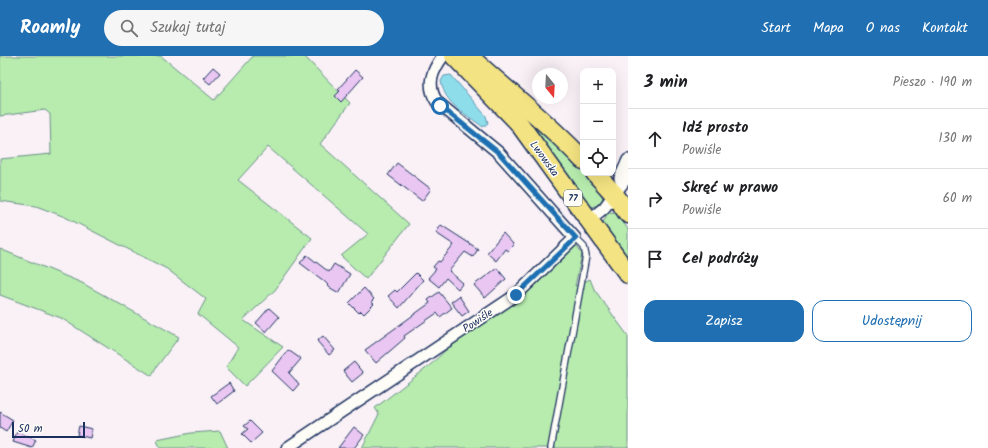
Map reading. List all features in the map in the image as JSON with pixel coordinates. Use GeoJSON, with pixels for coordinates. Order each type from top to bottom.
{"type":"FeatureCollection","features":[{"type":"Feature","properties":{"kind":"main road","name":"Lwowska"},"geometry":{"type":"LineString","coordinates":[[454,56],[518,122],[628,274]]}},
{"type":"Feature","properties":{"kind":"main road","name":"Lwowska"},"geometry":{"type":"LineString","coordinates":[[469,56],[506,90],[549,125],[580,157]]}},
{"type":"Feature","properties":{"kind":"main road","name":"Lwowska"},"geometry":{"type":"LineString","coordinates":[[506,90],[514,106],[518,122]]}},
{"type":"Feature","properties":{"kind":"main road"},"geometry":{"type":"LineString","coordinates":[[601,176],[622,186],[628,214]]}},
{"type":"Feature","properties":{"kind":"street"},"geometry":{"type":"LineString","coordinates":[[443,56],[433,71],[431,80],[432,92],[437,102],[499,153],[576,238]]}},
{"type":"Feature","properties":{"kind":"street"},"geometry":{"type":"LineString","coordinates":[[589,220],[604,208],[622,186],[620,178],[628,160]]}},
{"type":"Feature","properties":{"kind":"street","name":"Powiśle"},"geometry":{"type":"LineString","coordinates":[[287,448],[516,295],[576,238]]}},
{"type":"Feature","properties":{"kind":"lane"},"geometry":{"type":"LineString","coordinates":[[551,448],[586,256],[584,247],[576,238]]}},
{"type":"Feature","properties":{"kind":"green space"},"geometry":{"type":"Polygon","coordinates":[[[0,56],[161,56],[214,100],[253,56],[304,56],[350,103],[320,144],[409,224],[366,279],[341,256],[368,234],[268,147],[238,180],[312,238],[275,290],[243,320],[283,347],[245,386],[226,367],[238,347],[198,314],[206,299],[167,269],[65,217],[36,206],[0,201],[0,159],[51,154],[50,114],[45,110],[0,116],[0,56]]]}},
{"type":"Feature","properties":{"kind":"green space"},"geometry":{"type":"Polygon","coordinates":[[[523,114],[580,169],[580,176],[586,176],[600,193],[603,200],[596,206],[589,207],[523,114]]]}},
{"type":"Feature","properties":{"kind":"green space"},"geometry":{"type":"Polygon","coordinates":[[[608,212],[616,213],[628,229],[628,264],[602,225],[608,212]]]}},
{"type":"Feature","properties":{"kind":"green space"},"geometry":{"type":"Polygon","coordinates":[[[576,245],[582,254],[575,286],[590,279],[594,289],[628,336],[628,448],[362,448],[379,414],[375,408],[429,366],[449,347],[526,292],[576,245]]]}},
{"type":"Feature","properties":{"kind":"green space"},"geometry":{"type":"Polygon","coordinates":[[[0,249],[82,283],[179,337],[155,369],[152,376],[61,318],[0,295],[0,249]]]}},
{"type":"Feature","properties":{"kind":"green space"},"geometry":{"type":"Polygon","coordinates":[[[220,431],[228,448],[160,448],[157,440],[191,433],[220,431]]]}},
{"type":"Feature","properties":{"kind":"water"},"geometry":{"type":"Polygon","coordinates":[[[451,75],[486,116],[488,123],[483,127],[457,108],[447,96],[441,81],[444,76],[451,75]]]}},
{"type":"Feature","properties":{"kind":"building"},"geometry":{"type":"Polygon","coordinates":[[[213,67],[220,73],[210,84],[203,78],[213,67]]]}},
{"type":"Feature","properties":{"kind":"building"},"geometry":{"type":"Polygon","coordinates":[[[355,70],[363,77],[341,102],[335,96],[340,91],[338,89],[355,70]]]}},
{"type":"Feature","properties":{"kind":"building"},"geometry":{"type":"Polygon","coordinates":[[[397,163],[431,189],[422,201],[388,175],[397,163]]]}},
{"type":"Feature","properties":{"kind":"building"},"geometry":{"type":"Polygon","coordinates":[[[441,225],[478,249],[473,257],[465,252],[449,271],[463,283],[458,289],[446,278],[439,287],[428,278],[436,269],[433,267],[438,261],[440,262],[454,245],[436,233],[441,225]]]}},
{"type":"Feature","properties":{"kind":"building"},"geometry":{"type":"Polygon","coordinates":[[[503,233],[514,245],[508,251],[505,249],[496,261],[487,253],[503,233]]]}},
{"type":"Feature","properties":{"kind":"building"},"geometry":{"type":"Polygon","coordinates":[[[307,255],[329,272],[334,264],[350,274],[339,293],[327,286],[328,285],[324,281],[300,263],[307,255]]]}},
{"type":"Feature","properties":{"kind":"building"},"geometry":{"type":"Polygon","coordinates":[[[497,268],[506,279],[485,298],[474,285],[497,268]]]}},
{"type":"Feature","properties":{"kind":"building"},"geometry":{"type":"Polygon","coordinates":[[[416,273],[423,280],[399,308],[388,296],[395,290],[397,292],[416,273]]]}},
{"type":"Feature","properties":{"kind":"building"},"geometry":{"type":"Polygon","coordinates":[[[364,288],[374,299],[371,302],[374,304],[364,314],[361,311],[359,313],[349,303],[364,288]]]}},
{"type":"Feature","properties":{"kind":"building"},"geometry":{"type":"Polygon","coordinates":[[[439,292],[452,308],[440,317],[437,313],[404,336],[405,338],[376,363],[365,350],[430,303],[428,300],[439,292]]]}},
{"type":"Feature","properties":{"kind":"building"},"geometry":{"type":"Polygon","coordinates":[[[459,296],[469,311],[462,316],[451,302],[459,296]]]}},
{"type":"Feature","properties":{"kind":"building"},"geometry":{"type":"Polygon","coordinates":[[[269,308],[279,317],[266,332],[256,323],[269,308]]]}},
{"type":"Feature","properties":{"kind":"building"},"geometry":{"type":"Polygon","coordinates":[[[323,336],[335,350],[329,355],[317,341],[323,336]]]}},
{"type":"Feature","properties":{"kind":"building"},"geometry":{"type":"Polygon","coordinates":[[[288,350],[301,359],[289,373],[299,384],[293,391],[272,371],[288,350]]]}},
{"type":"Feature","properties":{"kind":"building"},"geometry":{"type":"Polygon","coordinates":[[[354,362],[363,373],[352,382],[343,371],[354,362]]]}},
{"type":"Feature","properties":{"kind":"building"},"geometry":{"type":"Polygon","coordinates":[[[229,383],[234,391],[217,404],[211,396],[229,383]]]}},
{"type":"Feature","properties":{"kind":"building"},"geometry":{"type":"Polygon","coordinates":[[[0,412],[13,420],[6,432],[0,428],[0,412]]]}},
{"type":"Feature","properties":{"kind":"building"},"geometry":{"type":"Polygon","coordinates":[[[250,421],[262,433],[251,443],[242,434],[248,429],[244,426],[250,421]]]}},
{"type":"Feature","properties":{"kind":"building"},"geometry":{"type":"Polygon","coordinates":[[[79,426],[92,429],[90,438],[77,435],[79,426]]]}},
{"type":"Feature","properties":{"kind":"building"},"geometry":{"type":"Polygon","coordinates":[[[354,427],[364,435],[354,448],[338,448],[354,427]]]}},
{"type":"Feature","properties":{"kind":"building"},"geometry":{"type":"Polygon","coordinates":[[[17,432],[36,440],[32,448],[13,442],[17,432]]]}},
{"type":"Feature","properties":{"kind":"route"},"geometry":{"type":"LineString","coordinates":[[440,106],[499,153],[576,238],[536,278],[516,295]]}}]}
